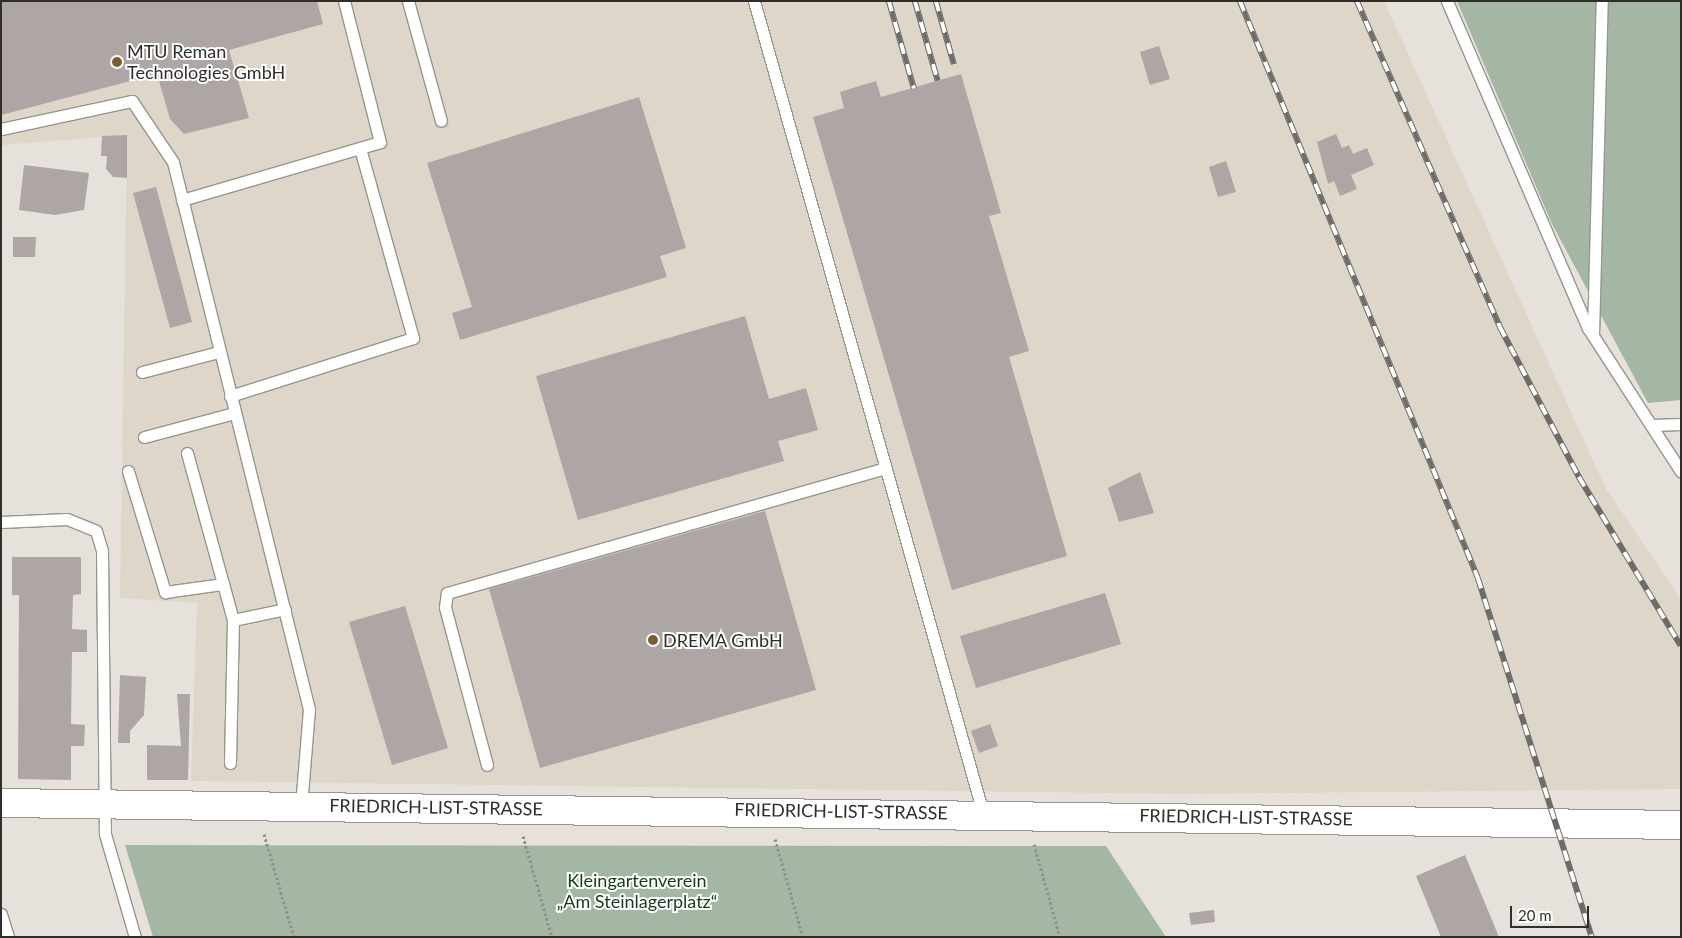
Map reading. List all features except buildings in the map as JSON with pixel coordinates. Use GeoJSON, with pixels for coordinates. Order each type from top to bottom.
{"type":"FeatureCollection","features":[{"type":"Feature","properties":{"kind":"street","name":"FRIEDRICH-LIST-STRASSE"},"geometry":{"type":"LineString","coordinates":[[1,802],[983,813],[1681,825]]}},
{"type":"Feature","properties":{"kind":"lane"},"geometry":{"type":"LineString","coordinates":[[182,200],[380,142],[344,1]]}},
{"type":"Feature","properties":{"kind":"lane"},"geometry":{"type":"LineString","coordinates":[[408,1],[441,121]]}},
{"type":"Feature","properties":{"kind":"lane"},"geometry":{"type":"LineString","coordinates":[[754,1],[983,813]]}},
{"type":"Feature","properties":{"kind":"lane"},"geometry":{"type":"LineString","coordinates":[[1447,1],[1593,335],[1681,472]]}},
{"type":"Feature","properties":{"kind":"lane"},"geometry":{"type":"LineString","coordinates":[[1593,335],[1602,1]]}},
{"type":"Feature","properties":{"kind":"lane"},"geometry":{"type":"LineString","coordinates":[[1,128],[132,101],[173,162],[218,352],[309,709],[301,806]]}},
{"type":"Feature","properties":{"kind":"lane"},"geometry":{"type":"LineString","coordinates":[[230,396],[413,338],[360,148]]}},
{"type":"Feature","properties":{"kind":"lane"},"geometry":{"type":"LineString","coordinates":[[142,372],[218,352]]}},
{"type":"Feature","properties":{"kind":"lane"},"geometry":{"type":"LineString","coordinates":[[144,437],[234,414]]}},
{"type":"Feature","properties":{"kind":"lane"},"geometry":{"type":"LineString","coordinates":[[1651,425],[1681,424]]}},
{"type":"Feature","properties":{"kind":"lane"},"geometry":{"type":"LineString","coordinates":[[187,453],[233,620],[230,763]]}},
{"type":"Feature","properties":{"kind":"lane"},"geometry":{"type":"LineString","coordinates":[[487,765],[445,607],[447,593],[886,468]]}},
{"type":"Feature","properties":{"kind":"lane"},"geometry":{"type":"LineString","coordinates":[[128,471],[165,592],[223,584]]}},
{"type":"Feature","properties":{"kind":"lane"},"geometry":{"type":"LineString","coordinates":[[1,522],[67,519],[96,531],[102,551],[105,834],[135,937]]}},
{"type":"Feature","properties":{"kind":"lane"},"geometry":{"type":"LineString","coordinates":[[233,620],[285,609]]}},
{"type":"Feature","properties":{"kind":"lane"},"geometry":{"type":"LineString","coordinates":[[1,914],[8,937]]}},
{"type":"Feature","properties":{"kind":"path"},"geometry":{"type":"LineString","coordinates":[[256,805],[294,937]]}},
{"type":"Feature","properties":{"kind":"path"},"geometry":{"type":"LineString","coordinates":[[515,808],[552,937]]}},
{"type":"Feature","properties":{"kind":"path"},"geometry":{"type":"LineString","coordinates":[[767,811],[803,937]]}},
{"type":"Feature","properties":{"kind":"path"},"geometry":{"type":"LineString","coordinates":[[1026,814],[1060,937]]}},
{"type":"Feature","properties":{"kind":"shaded area"},"geometry":{"type":"Polygon","coordinates":[[[1,1],[1384,1],[1606,489],[1681,599],[1681,789],[1185,794],[191,781],[197,603],[120,598],[127,135],[1,145],[1,1]]]}},
{"type":"Feature","properties":{"kind":"green space"},"geometry":{"type":"Polygon","coordinates":[[[1457,1],[1681,1],[1681,400],[1648,403],[1552,224],[1457,1]]]}},
{"type":"Feature","properties":{"kind":"green space","name":"Kleingartenverein „Am Steinlagerplatz“"},"geometry":{"type":"Polygon","coordinates":[[[125,845],[1106,846],[1166,937],[153,937],[125,845]]]}},
{"type":"Feature","properties":{"kind":"railway"},"geometry":{"type":"LineString","coordinates":[[889,1],[914,88]]}},
{"type":"Feature","properties":{"kind":"railway"},"geometry":{"type":"LineString","coordinates":[[915,1],[938,81]]}},
{"type":"Feature","properties":{"kind":"railway"},"geometry":{"type":"LineString","coordinates":[[936,1],[954,64]]}},
{"type":"Feature","properties":{"kind":"railway"},"geometry":{"type":"LineString","coordinates":[[1240,1],[1478,578],[1592,937]]}},
{"type":"Feature","properties":{"kind":"railway"},"geometry":{"type":"LineString","coordinates":[[1357,1],[1500,327],[1579,477],[1681,646]]}},
{"type":"Feature","properties":{"kind":"place","name":"MTU Reman Technologies GmbH"},"geometry":{"type":"Point","coordinates":[117,62]}},
{"type":"Feature","properties":{"kind":"place","name":"DREMA GmbH"},"geometry":{"type":"Point","coordinates":[653,640]}}]}
